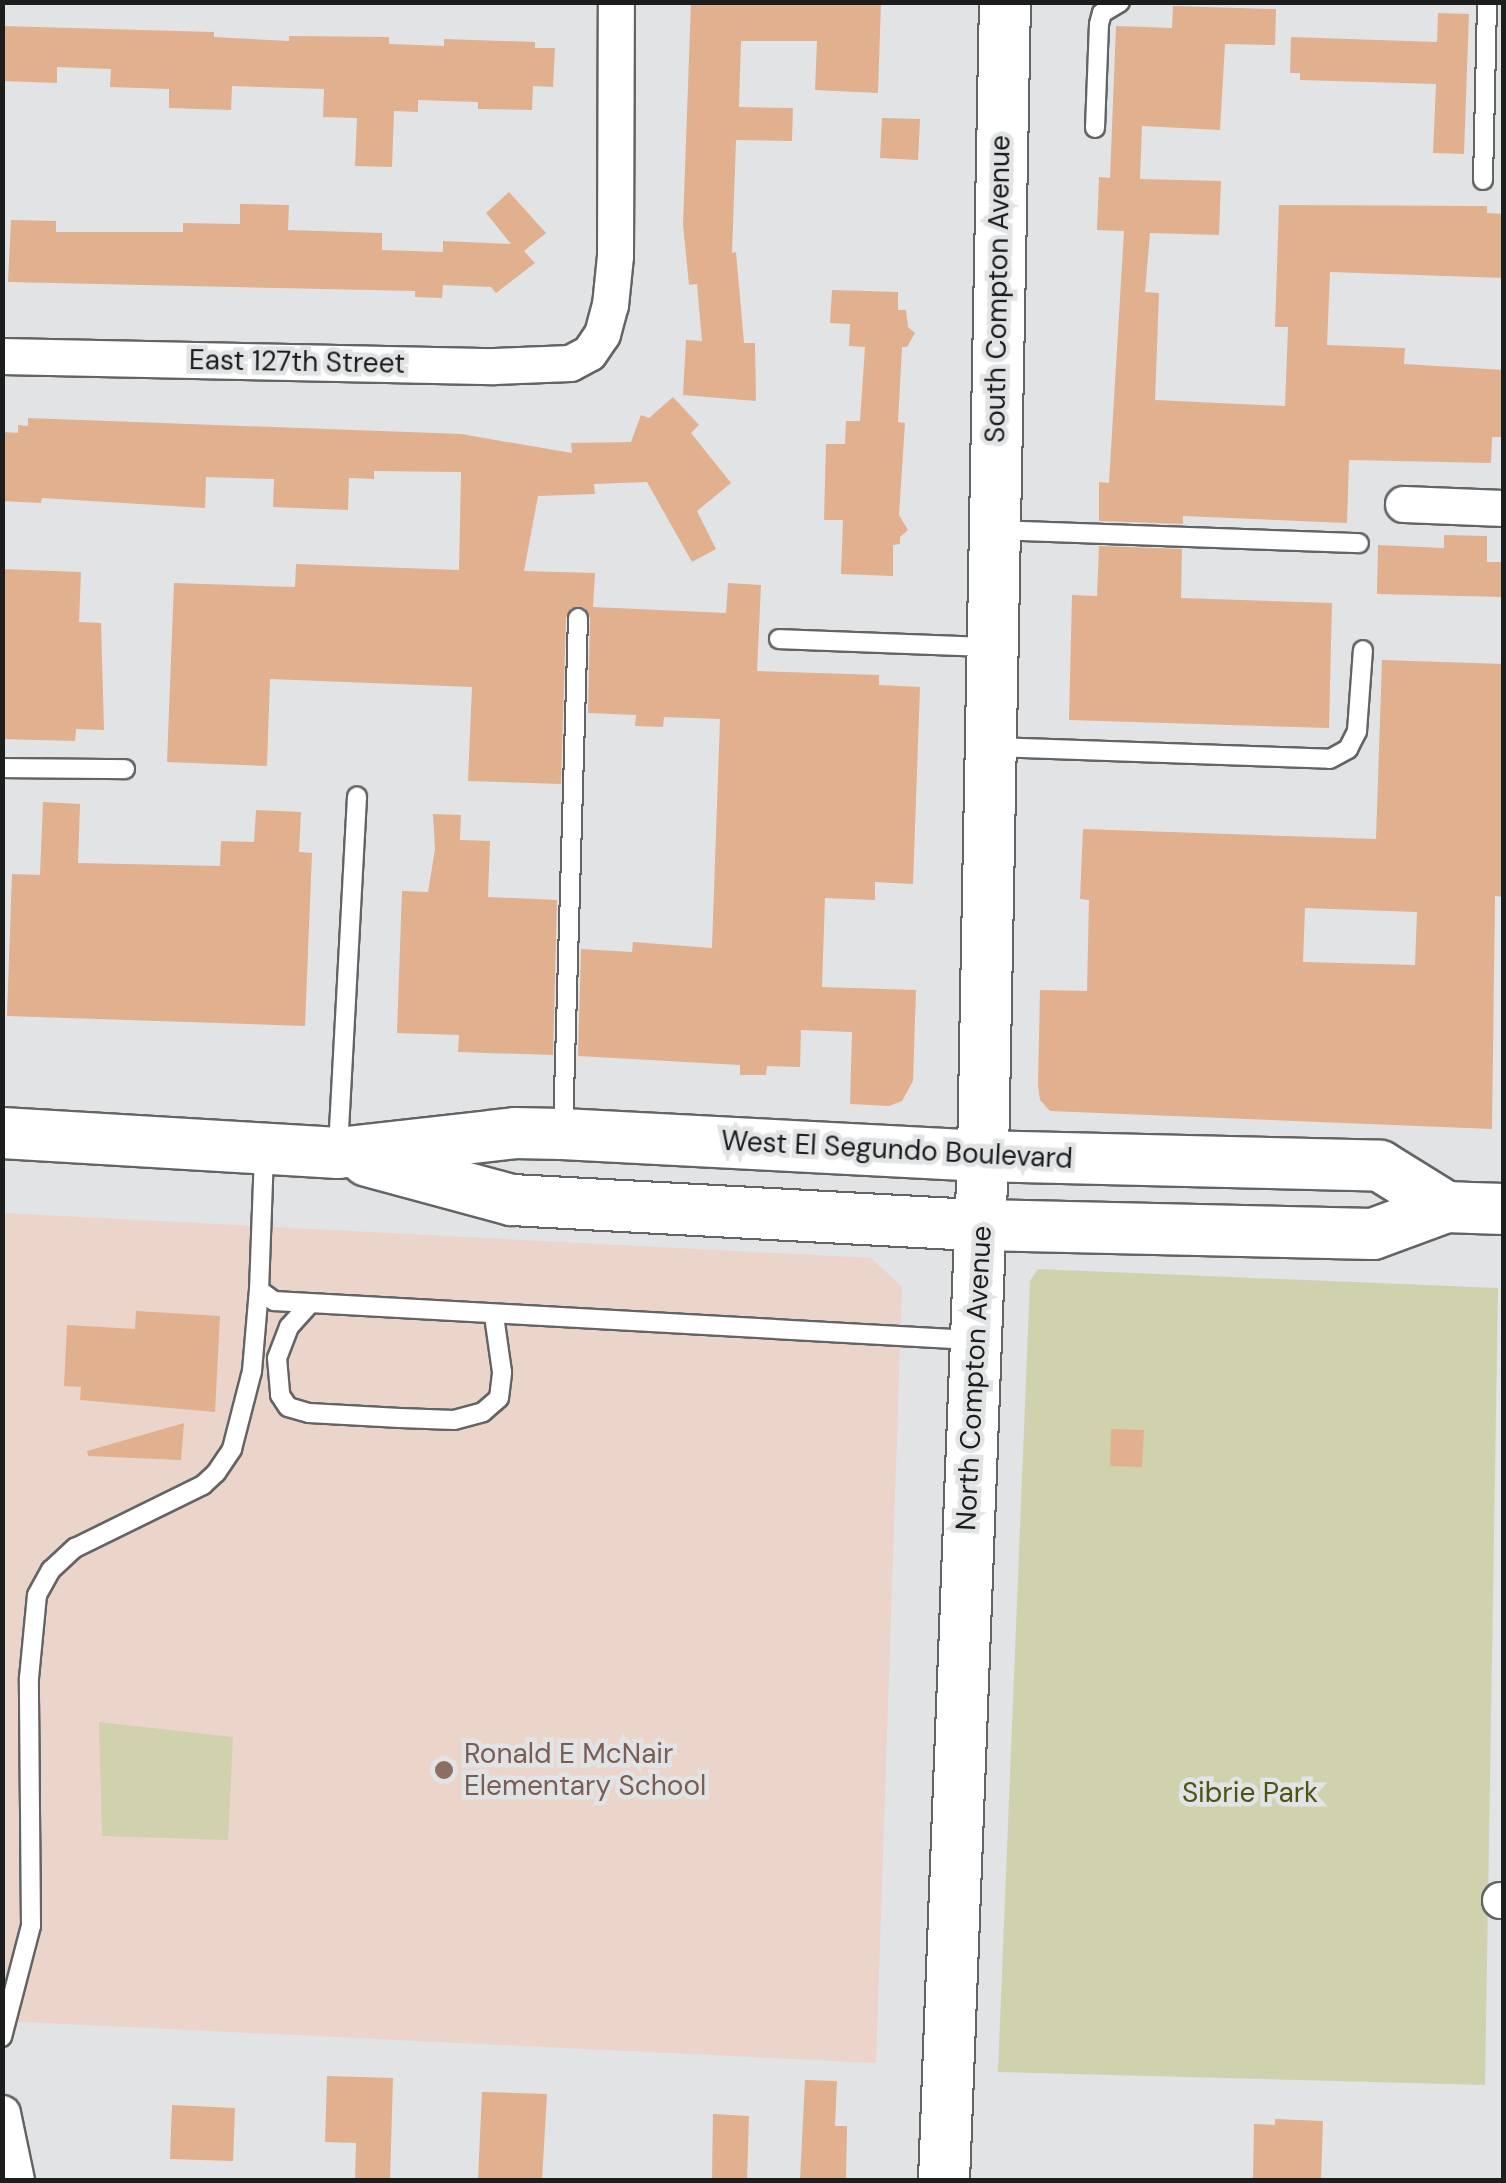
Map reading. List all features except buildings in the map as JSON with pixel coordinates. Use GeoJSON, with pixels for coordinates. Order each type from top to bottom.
{"type":"FeatureCollection","features":[{"type":"Feature","properties":{"kind":"main road","name":"South Compton Avenue"},"geometry":{"type":"LineString","coordinates":[[991,553],[1005,2]]}},
{"type":"Feature","properties":{"kind":"main road","name":"North Compton Avenue"},"geometry":{"type":"LineString","coordinates":[[944,2180],[983,1156],[991,553]]}},
{"type":"Feature","properties":{"kind":"main road","name":"West El Segundo Boulevard"},"geometry":{"type":"LineString","coordinates":[[2,1134],[338,1153],[515,1133],[562,1134],[983,1156],[1380,1166],[1446,1208]]}},
{"type":"Feature","properties":{"kind":"main road","name":"West El Segundo Boulevard"},"geometry":{"type":"LineString","coordinates":[[338,1153],[512,1200],[981,1225],[1373,1234],[1446,1208],[1504,1210]]}},
{"type":"Feature","properties":{"kind":"street","name":"East 127th Street"},"geometry":{"type":"LineString","coordinates":[[2,356],[494,366],[570,363],[589,352],[602,334],[613,272],[616,2]]}},
{"type":"Feature","properties":{"kind":"street"},"geometry":{"type":"LineString","coordinates":[[1404,504],[1504,508]]}},
{"type":"Feature","properties":{"kind":"street"},"geometry":{"type":"LineString","coordinates":[[2,2113],[16,2180]]}},
{"type":"Feature","properties":{"kind":"lane"},"geometry":{"type":"LineString","coordinates":[[1095,128],[1098,24],[1102,13],[1120,2]]}},
{"type":"Feature","properties":{"kind":"lane"},"geometry":{"type":"LineString","coordinates":[[1483,180],[1488,2]]}},
{"type":"Feature","properties":{"kind":"lane"},"geometry":{"type":"LineString","coordinates":[[991,553],[1359,543]]}},
{"type":"Feature","properties":{"kind":"lane"},"geometry":{"type":"LineString","coordinates":[[562,1134],[578,618]]}},
{"type":"Feature","properties":{"kind":"lane"},"geometry":{"type":"LineString","coordinates":[[779,639],[990,647]]}},
{"type":"Feature","properties":{"kind":"lane"},"geometry":{"type":"LineString","coordinates":[[988,747],[1330,758],[1348,748],[1357,732],[1363,650]]}},
{"type":"Feature","properties":{"kind":"lane"},"geometry":{"type":"LineString","coordinates":[[2,768],[125,769]]}},
{"type":"Feature","properties":{"kind":"lane"},"geometry":{"type":"LineString","coordinates":[[338,1153],[356,796]]}},
{"type":"Feature","properties":{"kind":"lane"},"geometry":{"type":"LineString","coordinates":[[2,2036],[31,1926],[29,1664],[37,1595],[50,1570],[75,1548],[203,1485],[232,1449],[249,1384],[259,1290],[264,1148]]}},
{"type":"Feature","properties":{"kind":"lane"},"geometry":{"type":"LineString","coordinates":[[259,1290],[274,1302],[307,1306],[976,1340]]}},
{"type":"Feature","properties":{"kind":"lane"},"geometry":{"type":"LineString","coordinates":[[307,1306],[289,1327],[277,1358],[280,1395],[288,1407],[309,1413],[400,1418],[454,1420],[483,1412],[499,1398],[502,1372],[494,1316]]}},
{"type":"Feature","properties":{"kind":"shaded area","name":"Ronald E McNair Elementary School"},"geometry":{"type":"Polygon","coordinates":[[[3,1213],[871,1258],[902,1287],[876,2063],[3,2021],[3,1213]]]}},
{"type":"Feature","properties":{"kind":"green space","name":"Sibrie Park"},"geometry":{"type":"Polygon","coordinates":[[[1038,1269],[1498,1288],[1485,2085],[998,2072],[1030,1281],[1038,1269]]]}},
{"type":"Feature","properties":{"kind":"green space"},"geometry":{"type":"Polygon","coordinates":[[[99,1722],[233,1737],[228,1840],[102,1836],[99,1722]]]}},
{"type":"Feature","properties":{"kind":"place","name":"Ronald E McNair Elementary School"},"geometry":{"type":"Point","coordinates":[444,1770]}}]}
